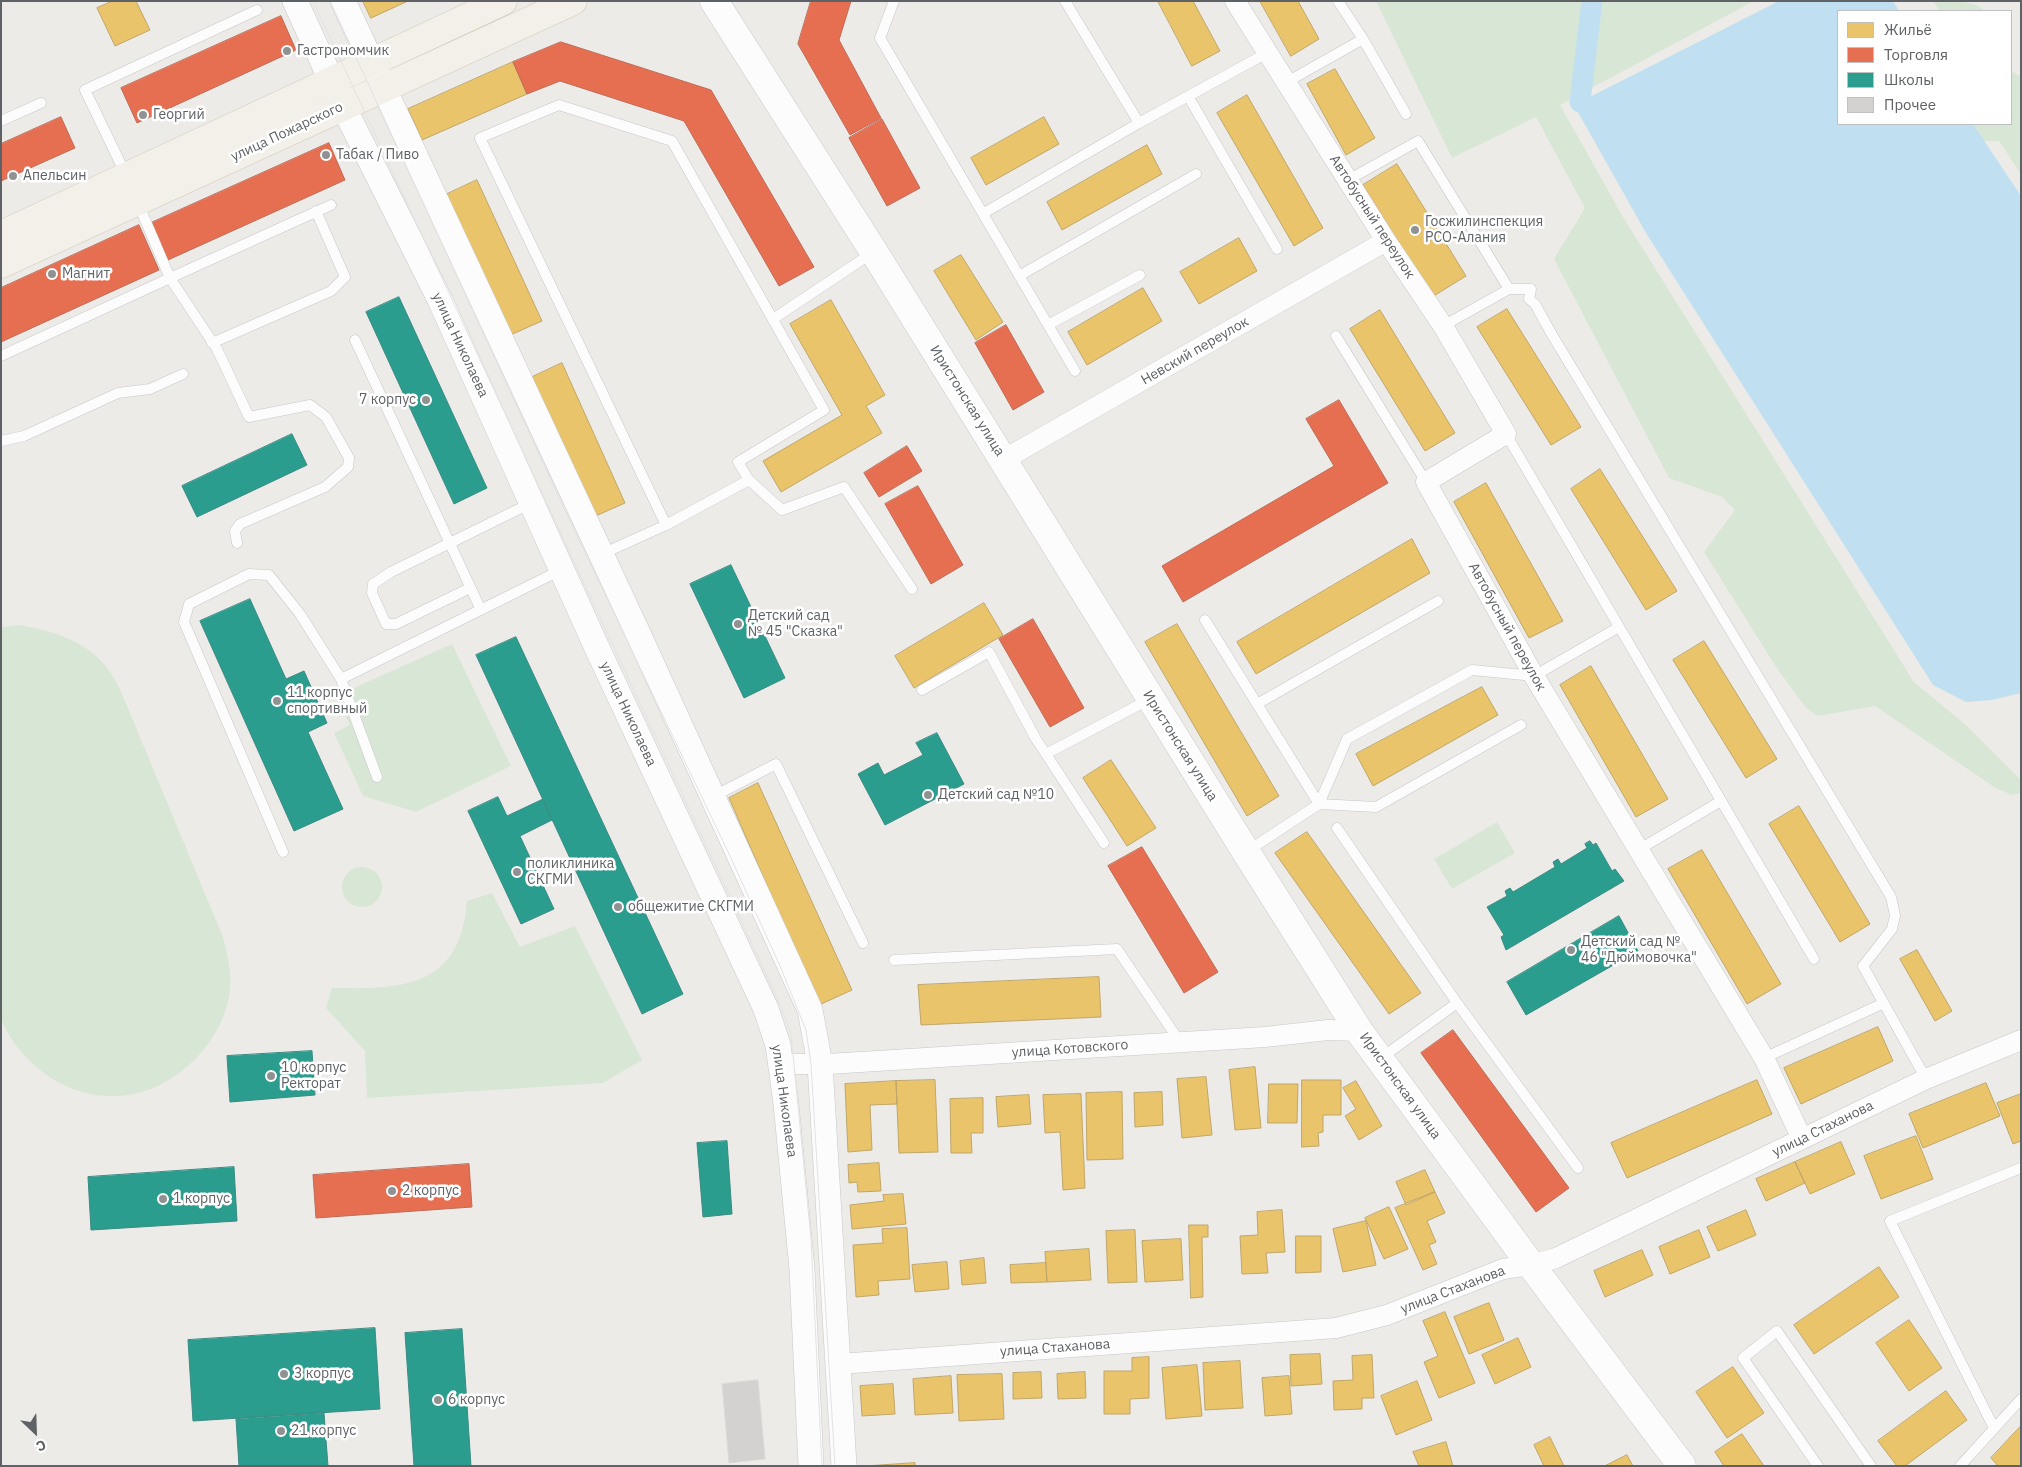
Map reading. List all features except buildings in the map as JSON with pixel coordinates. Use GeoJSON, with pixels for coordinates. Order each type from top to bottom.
{"type":"FeatureCollection","features":[{"type":"Feature","properties":{"kind":"main road","name":"улица Пожарского"},"geometry":{"type":"LineString","coordinates":[[1,235],[503,1]]}},
{"type":"Feature","properties":{"kind":"main road","name":"улица Пожарского"},"geometry":{"type":"LineString","coordinates":[[1,264],[573,1]]}},
{"type":"Feature","properties":{"kind":"main road","name":"Иристонская улица"},"geometry":{"type":"LineString","coordinates":[[714,1],[874,252],[1359,1031],[1682,1466]]}},
{"type":"Feature","properties":{"kind":"street","name":"улица Николаева"},"geometry":{"type":"LineString","coordinates":[[295,1],[343,106],[441,302],[562,570],[766,1009],[778,1045],[786,1104],[802,1269],[811,1466]]}},
{"type":"Feature","properties":{"kind":"street"},"geometry":{"type":"LineString","coordinates":[[343,1],[712,793],[810,1010],[820,1064],[844,1466]]}},
{"type":"Feature","properties":{"kind":"street","name":"Автобусный переулок"},"geometry":{"type":"LineString","coordinates":[[1235,1],[1386,241],[1443,326],[1506,434]]}},
{"type":"Feature","properties":{"kind":"street","name":"Невский переулок"},"geometry":{"type":"LineString","coordinates":[[1003,460],[1386,241]]}},
{"type":"Feature","properties":{"kind":"street"},"geometry":{"type":"LineString","coordinates":[[1426,482],[1506,434]]}},
{"type":"Feature","properties":{"kind":"street","name":"Автобусный переулок"},"geometry":{"type":"LineString","coordinates":[[1426,482],[1534,676],[1764,1058],[1802,1139]]}},
{"type":"Feature","properties":{"kind":"street","name":"улица Котовского"},"geometry":{"type":"LineString","coordinates":[[780,1064],[820,1064],[1265,1037],[1328,1030],[1359,1031]]}},
{"type":"Feature","properties":{"kind":"street","name":"улица Стаханова"},"geometry":{"type":"LineString","coordinates":[[839,1364],[1336,1328],[1387,1315],[1503,1269],[1531,1265],[1556,1258],[1926,1079],[2021,1040]]}},
{"type":"Feature","properties":{"kind":"lane"},"geometry":{"type":"LineString","coordinates":[[894,1],[880,38],[1075,371]]}},
{"type":"Feature","properties":{"kind":"lane"},"geometry":{"type":"LineString","coordinates":[[1065,1],[1139,124]]}},
{"type":"Feature","properties":{"kind":"lane"},"geometry":{"type":"LineString","coordinates":[[1338,1],[1363,39],[1406,114]]}},
{"type":"Feature","properties":{"kind":"lane"},"geometry":{"type":"LineString","coordinates":[[126,176],[84,90],[257,10]]}},
{"type":"Feature","properties":{"kind":"lane"},"geometry":{"type":"LineString","coordinates":[[1285,83],[1363,39]]}},
{"type":"Feature","properties":{"kind":"lane"},"geometry":{"type":"LineString","coordinates":[[984,213],[1266,52]]}},
{"type":"Feature","properties":{"kind":"lane"},"geometry":{"type":"LineString","coordinates":[[1188,96],[1277,249]]}},
{"type":"Feature","properties":{"kind":"lane"},"geometry":{"type":"LineString","coordinates":[[1,121],[41,103]]}},
{"type":"Feature","properties":{"kind":"lane"},"geometry":{"type":"LineString","coordinates":[[666,525],[480,138],[559,105],[672,142],[824,410],[738,462],[749,480],[782,510],[844,487],[912,589]]}},
{"type":"Feature","properties":{"kind":"lane"},"geometry":{"type":"LineString","coordinates":[[1348,180],[1418,141],[1510,290]]}},
{"type":"Feature","properties":{"kind":"lane"},"geometry":{"type":"LineString","coordinates":[[1019,276],[1196,174]]}},
{"type":"Feature","properties":{"kind":"lane"},"geometry":{"type":"LineString","coordinates":[[137,200],[170,278],[212,343],[249,417],[310,406],[326,417],[349,458],[348,467],[325,487],[240,524],[235,531],[237,543]]}},
{"type":"Feature","properties":{"kind":"lane"},"geometry":{"type":"LineString","coordinates":[[1,356],[331,205]]}},
{"type":"Feature","properties":{"kind":"lane"},"geometry":{"type":"LineString","coordinates":[[212,343],[332,291],[345,277],[316,211]]}},
{"type":"Feature","properties":{"kind":"lane"},"geometry":{"type":"LineString","coordinates":[[773,319],[874,252]]}},
{"type":"Feature","properties":{"kind":"lane"},"geometry":{"type":"LineString","coordinates":[[1048,325],[1140,275]]}},
{"type":"Feature","properties":{"kind":"lane"},"geometry":{"type":"LineString","coordinates":[[1443,326],[1510,290],[1531,289],[1529,299],[1535,304],[1891,897],[1895,915],[1892,929],[1863,966],[1926,1079]]}},
{"type":"Feature","properties":{"kind":"lane"},"geometry":{"type":"LineString","coordinates":[[1336,336],[1426,482]]}},
{"type":"Feature","properties":{"kind":"lane"},"geometry":{"type":"LineString","coordinates":[[355,340],[481,610]]}},
{"type":"Feature","properties":{"kind":"lane"},"geometry":{"type":"LineString","coordinates":[[1,441],[24,436],[118,393],[150,389],[183,374]]}},
{"type":"Feature","properties":{"kind":"lane","name":"Автобусный переулок"},"geometry":{"type":"LineString","coordinates":[[1506,434],[1814,959]]}},
{"type":"Feature","properties":{"kind":"lane"},"geometry":{"type":"LineString","coordinates":[[601,554],[666,525],[749,480]]}},
{"type":"Feature","properties":{"kind":"lane"},"geometry":{"type":"LineString","coordinates":[[470,588],[396,624],[386,624],[372,593],[373,584],[391,572],[521,508]]}},
{"type":"Feature","properties":{"kind":"lane"},"geometry":{"type":"LineString","coordinates":[[341,679],[562,570]]}},
{"type":"Feature","properties":{"kind":"lane"},"geometry":{"type":"LineString","coordinates":[[283,852],[184,622],[189,604],[250,574],[269,575],[300,614],[341,679],[377,777]]}},
{"type":"Feature","properties":{"kind":"lane"},"geometry":{"type":"LineString","coordinates":[[1257,704],[1438,601]]}},
{"type":"Feature","properties":{"kind":"lane"},"geometry":{"type":"LineString","coordinates":[[1205,620],[1319,804]]}},
{"type":"Feature","properties":{"kind":"lane"},"geometry":{"type":"LineString","coordinates":[[1246,852],[1319,804],[1347,739],[1472,670],[1534,676],[1619,627]]}},
{"type":"Feature","properties":{"kind":"lane"},"geometry":{"type":"LineString","coordinates":[[922,690],[989,652],[1036,739],[1104,843]]}},
{"type":"Feature","properties":{"kind":"lane"},"geometry":{"type":"LineString","coordinates":[[1046,754],[1150,698]]}},
{"type":"Feature","properties":{"kind":"lane"},"geometry":{"type":"LineString","coordinates":[[1319,804],[1376,807],[1521,725]]}},
{"type":"Feature","properties":{"kind":"lane"},"geometry":{"type":"LineString","coordinates":[[712,793],[718,794],[776,764],[863,943]]}},
{"type":"Feature","properties":{"kind":"lane"},"geometry":{"type":"LineString","coordinates":[[1638,850],[1721,801]]}},
{"type":"Feature","properties":{"kind":"lane"},"geometry":{"type":"LineString","coordinates":[[1337,828],[1457,1002],[1578,1168]]}},
{"type":"Feature","properties":{"kind":"lane"},"geometry":{"type":"LineString","coordinates":[[894,960],[1117,949],[1180,1042]]}},
{"type":"Feature","properties":{"kind":"lane"},"geometry":{"type":"LineString","coordinates":[[1380,1058],[1457,1002]]}},
{"type":"Feature","properties":{"kind":"lane"},"geometry":{"type":"LineString","coordinates":[[1764,1058],[1884,1003]]}},
{"type":"Feature","properties":{"kind":"lane"},"geometry":{"type":"LineString","coordinates":[[1994,1428],[1890,1222],[2021,1168]]}},
{"type":"Feature","properties":{"kind":"lane"},"geometry":{"type":"LineString","coordinates":[[1818,1466],[1743,1358],[1777,1331],[1871,1466]]}},
{"type":"Feature","properties":{"kind":"lane"},"geometry":{"type":"LineString","coordinates":[[1960,1466],[2021,1399]]}},
{"type":"Feature","properties":{"kind":"green space"},"geometry":{"type":"Polygon","coordinates":[[[1376,1],[1754,1],[1560,105],[1623,217],[1914,682],[1966,725],[2021,780],[2021,793],[2011,795],[1994,787],[1875,706],[1818,716],[1806,708],[1776,667],[1704,552],[1735,510],[1722,497],[1669,478],[1554,259],[1585,208],[1536,117],[1452,158],[1376,1]]]}},
{"type":"Feature","properties":{"kind":"green space"},"geometry":{"type":"Polygon","coordinates":[[[1933,1],[1969,3],[1984,10],[1939,10],[1933,1]]]}},
{"type":"Feature","properties":{"kind":"green space"},"geometry":{"type":"Polygon","coordinates":[[[2012,72],[2021,77],[2021,174],[1999,141],[1977,141],[1969,125],[2012,125],[2012,72]]]}},
{"type":"Feature","properties":{"kind":"green space"},"geometry":{"type":"Polygon","coordinates":[[[19,625],[53,633],[75,642],[95,655],[110,672],[120,689],[223,937],[230,974],[229,997],[227,1007],[215,1034],[189,1065],[167,1081],[144,1091],[120,1096],[97,1095],[74,1089],[52,1078],[32,1063],[14,1043],[1,1019],[1,627],[19,625]]]}},
{"type":"Feature","properties":{"kind":"green space"},"geometry":{"type":"Polygon","coordinates":[[[452,644],[511,766],[416,812],[363,796],[334,733],[350,725],[336,696],[452,644]]]}},
{"type":"Feature","properties":{"kind":"green space"},"geometry":{"type":"Polygon","coordinates":[[[1497,822],[1515,853],[1452,889],[1434,859],[1497,822]]]}},
{"type":"Feature","properties":{"kind":"green space"},"geometry":{"type":"Polygon","coordinates":[[[362,867],[376,873],[382,887],[376,901],[362,907],[348,901],[342,887],[348,873],[362,867]]]}},
{"type":"Feature","properties":{"kind":"green space"},"geometry":{"type":"Polygon","coordinates":[[[492,893],[520,947],[575,926],[642,1060],[603,1083],[367,1098],[365,1051],[326,1008],[332,988],[382,987],[404,984],[424,978],[440,967],[453,951],[462,930],[467,901],[492,893]]]}},
{"type":"Feature","properties":{"kind":"water"},"geometry":{"type":"Polygon","coordinates":[[[1779,1],[1893,1],[1898,10],[1837,10],[1837,125],[1974,125],[2021,196],[2021,693],[1992,700],[1966,702],[1933,685],[1646,233],[1574,105],[1779,1]]]}},
{"type":"Feature","properties":{"kind":"waterway"},"geometry":{"type":"LineString","coordinates":[[1580,102],[1592,1]]}},
{"type":"Feature","properties":{"kind":"tram line"},"geometry":{"type":"LineString","coordinates":[[313,1],[780,1004],[791,1034],[811,1239],[822,1466]]}},
{"type":"Feature","properties":{"kind":"tram line"},"geometry":{"type":"LineString","coordinates":[[330,1],[568,517],[730,856],[780,966],[806,1030],[811,1064],[835,1466]]}},
{"type":"Feature","properties":{"kind":"place","name":"Гастрономчик"},"geometry":{"type":"Point","coordinates":[287,51]}},
{"type":"Feature","properties":{"kind":"place","name":"Георгий"},"geometry":{"type":"Point","coordinates":[143,115]}},
{"type":"Feature","properties":{"kind":"place","name":"Табак / Пиво"},"geometry":{"type":"Point","coordinates":[326,155]}},
{"type":"Feature","properties":{"kind":"place","name":"Апельсин"},"geometry":{"type":"Point","coordinates":[13,176]}},
{"type":"Feature","properties":{"kind":"place","name":"Госжилинспекция РСО-Алания"},"geometry":{"type":"Point","coordinates":[1415,230]}},
{"type":"Feature","properties":{"kind":"place","name":"Магнит"},"geometry":{"type":"Point","coordinates":[52,274]}},
{"type":"Feature","properties":{"kind":"place","name":"7 корпус"},"geometry":{"type":"Point","coordinates":[426,400]}},
{"type":"Feature","properties":{"kind":"place","name":"Детский сад № 45 \"Сказка\""},"geometry":{"type":"Point","coordinates":[738,624]}},
{"type":"Feature","properties":{"kind":"place","name":"11 корпус спортивный"},"geometry":{"type":"Point","coordinates":[277,701]}},
{"type":"Feature","properties":{"kind":"place","name":"Детский сад №10"},"geometry":{"type":"Point","coordinates":[928,795]}},
{"type":"Feature","properties":{"kind":"place","name":"поликлиника СКГМИ"},"geometry":{"type":"Point","coordinates":[517,872]}},
{"type":"Feature","properties":{"kind":"place","name":"общежитие СКГМИ"},"geometry":{"type":"Point","coordinates":[618,907]}},
{"type":"Feature","properties":{"kind":"place","name":"Детский сад № 46 \"Дюймовочка\""},"geometry":{"type":"Point","coordinates":[1571,950]}},
{"type":"Feature","properties":{"kind":"place","name":"10 корпус Ректорат"},"geometry":{"type":"Point","coordinates":[271,1076]}},
{"type":"Feature","properties":{"kind":"place","name":"2 корпус"},"geometry":{"type":"Point","coordinates":[392,1191]}},
{"type":"Feature","properties":{"kind":"place","name":"1 корпус"},"geometry":{"type":"Point","coordinates":[163,1199]}},
{"type":"Feature","properties":{"kind":"place","name":"3 корпус"},"geometry":{"type":"Point","coordinates":[284,1374]}},
{"type":"Feature","properties":{"kind":"place","name":"6 корпус"},"geometry":{"type":"Point","coordinates":[438,1400]}},
{"type":"Feature","properties":{"kind":"place","name":"21 корпус"},"geometry":{"type":"Point","coordinates":[281,1431]}}]}
